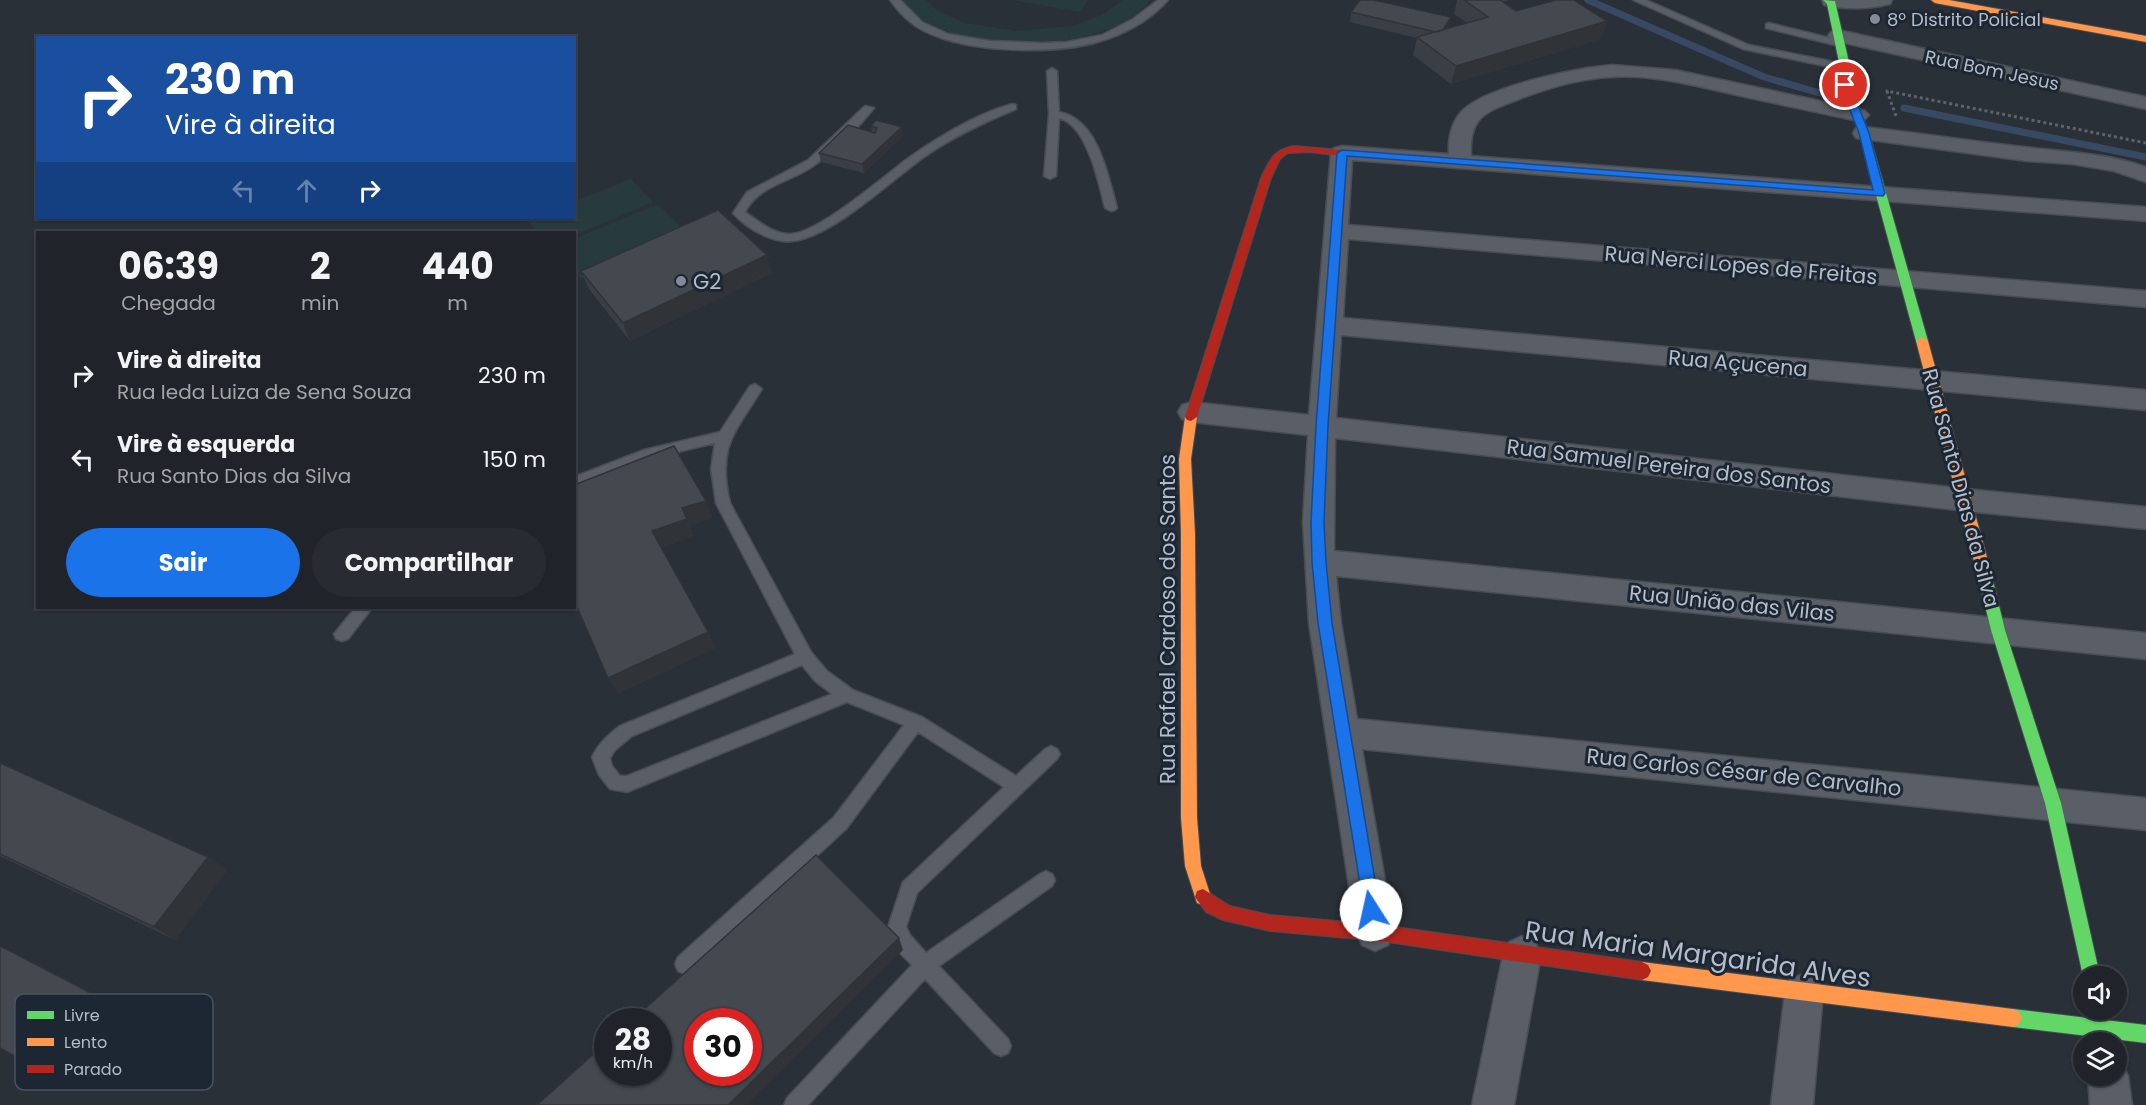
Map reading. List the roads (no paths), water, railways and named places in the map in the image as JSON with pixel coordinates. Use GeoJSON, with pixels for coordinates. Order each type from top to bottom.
{"type":"FeatureCollection","features":[{"type":"Feature","properties":{"kind":"street"},"geometry":{"type":"LineString","coordinates":[[1827,1],[1852,4],[1883,0]]}},
{"type":"Feature","properties":{"kind":"street"},"geometry":{"type":"LineString","coordinates":[[1935,0],[2146,39]]}},
{"type":"Feature","properties":{"kind":"street","name":"Rua Santo Dias da Silva"},"geometry":{"type":"LineString","coordinates":[[1827,1],[1838,39],[1844,73],[1966,500],[1998,630],[2054,802],[2090,966]]}},
{"type":"Feature","properties":{"kind":"street","name":"Rua Bom Jesus"},"geometry":{"type":"LineString","coordinates":[[1838,39],[2146,103]]}},
{"type":"Feature","properties":{"kind":"street"},"geometry":{"type":"LineString","coordinates":[[1460,162],[1461,126],[1470,114],[1517,93],[1573,77],[1610,71],[1676,76],[1858,117],[1905,138],[2027,154],[2072,156],[2119,165],[2146,175]]}},
{"type":"Feature","properties":{"kind":"street","name":"Rua Rafael Cardoso dos Santos"},"geometry":{"type":"LineString","coordinates":[[1244,919],[1211,905],[1200,893],[1192,864],[1189,818],[1188,534],[1185,459],[1192,412],[1266,178],[1273,164],[1280,152],[1292,149],[1342,153]]}},
{"type":"Feature","properties":{"kind":"street"},"geometry":{"type":"LineString","coordinates":[[1375,932],[1325,623],[1317,522],[1342,153],[2146,214]]}},
{"type":"Feature","properties":{"kind":"street","name":"Rua Nerci Lopes de Freitas"},"geometry":{"type":"LineString","coordinates":[[1337,231],[2146,299]]}},
{"type":"Feature","properties":{"kind":"street","name":"Rua Açucena"},"geometry":{"type":"LineString","coordinates":[[1330,325],[2146,400]]}},
{"type":"Feature","properties":{"kind":"street","name":"Rua Samuel Pereira dos Santos"},"geometry":{"type":"LineString","coordinates":[[1192,412],[1966,500],[2146,518]]}},
{"type":"Feature","properties":{"kind":"street","name":"Rua União das Vilas"},"geometry":{"type":"LineString","coordinates":[[1319,562],[2146,646]]}},
{"type":"Feature","properties":{"kind":"street","name":"Rua Carlos César de Carvalho"},"geometry":{"type":"LineString","coordinates":[[1341,732],[2054,802],[2146,814]]}},
{"type":"Feature","properties":{"kind":"street","name":"Rua Maria Margarida Alves"},"geometry":{"type":"LineString","coordinates":[[1244,919],[1375,932],[1522,955],[1804,993],[2103,1027],[2146,1034]]}},
{"type":"Feature","properties":{"kind":"street"},"geometry":{"type":"LineString","coordinates":[[1493,1105],[1522,955]]}},
{"type":"Feature","properties":{"kind":"street"},"geometry":{"type":"LineString","coordinates":[[1792,1105],[1804,993]]}},
{"type":"Feature","properties":{"kind":"street"},"geometry":{"type":"LineString","coordinates":[[2109,1086],[2111,1105]]}},
{"type":"Feature","properties":{"kind":"lane"},"geometry":{"type":"LineString","coordinates":[[895,0],[902,11],[930,31],[1052,60],[1141,20],[1163,0]]}},
{"type":"Feature","properties":{"kind":"lane"},"geometry":{"type":"LineString","coordinates":[[1638,0],[1746,47],[1844,73]]}},
{"type":"Feature","properties":{"kind":"lane"},"geometry":{"type":"LineString","coordinates":[[1769,26],[1838,39]]}},
{"type":"Feature","properties":{"kind":"lane"},"geometry":{"type":"LineString","coordinates":[[1050,176],[1054,114],[1052,60]]}},
{"type":"Feature","properties":{"kind":"lane"},"geometry":{"type":"LineString","coordinates":[[869,108],[812,161],[796,172],[769,182],[742,203],[739,213],[771,235],[794,238],[820,227],[926,151],[970,124],[1012,106]]}},
{"type":"Feature","properties":{"kind":"lane"},"geometry":{"type":"LineString","coordinates":[[1054,114],[1069,117],[1079,127],[1104,180],[1111,208]]}},
{"type":"Feature","properties":{"kind":"lane"},"geometry":{"type":"LineString","coordinates":[[755,389],[724,436],[717,458],[716,482],[723,503],[805,657],[821,676],[847,695],[916,722],[1017,786]]}},
{"type":"Feature","properties":{"kind":"lane"},"geometry":{"type":"LineString","coordinates":[[576,482],[650,454],[724,436]]}},
{"type":"Feature","properties":{"kind":"lane"},"geometry":{"type":"LineString","coordinates":[[342,634],[363,609]]}},
{"type":"Feature","properties":{"kind":"lane"},"geometry":{"type":"LineString","coordinates":[[805,657],[626,731],[609,745],[602,757],[605,770],[616,783],[627,784],[847,695]]}},
{"type":"Feature","properties":{"kind":"lane"},"geometry":{"type":"LineString","coordinates":[[685,964],[840,823],[916,722]]}},
{"type":"Feature","properties":{"kind":"lane"},"geometry":{"type":"LineString","coordinates":[[1001,1046],[903,942],[897,927],[910,888],[1051,754]]}},
{"type":"Feature","properties":{"kind":"lane"},"geometry":{"type":"LineString","coordinates":[[794,1105],[926,965],[1046,880]]}},
{"type":"Feature","properties":{"kind":"waterway"},"geometry":{"type":"LineString","coordinates":[[1588,0],[1764,77],[1820,93]]}},
{"type":"Feature","properties":{"kind":"waterway"},"geometry":{"type":"LineString","coordinates":[[1904,108],[2146,157]]}},
{"type":"Feature","properties":{"kind":"place","name":"8º Distrito Policial"},"geometry":{"type":"Point","coordinates":[1875,19]}},
{"type":"Feature","properties":{"kind":"place","name":"G2"},"geometry":{"type":"Point","coordinates":[681,281]}}]}
